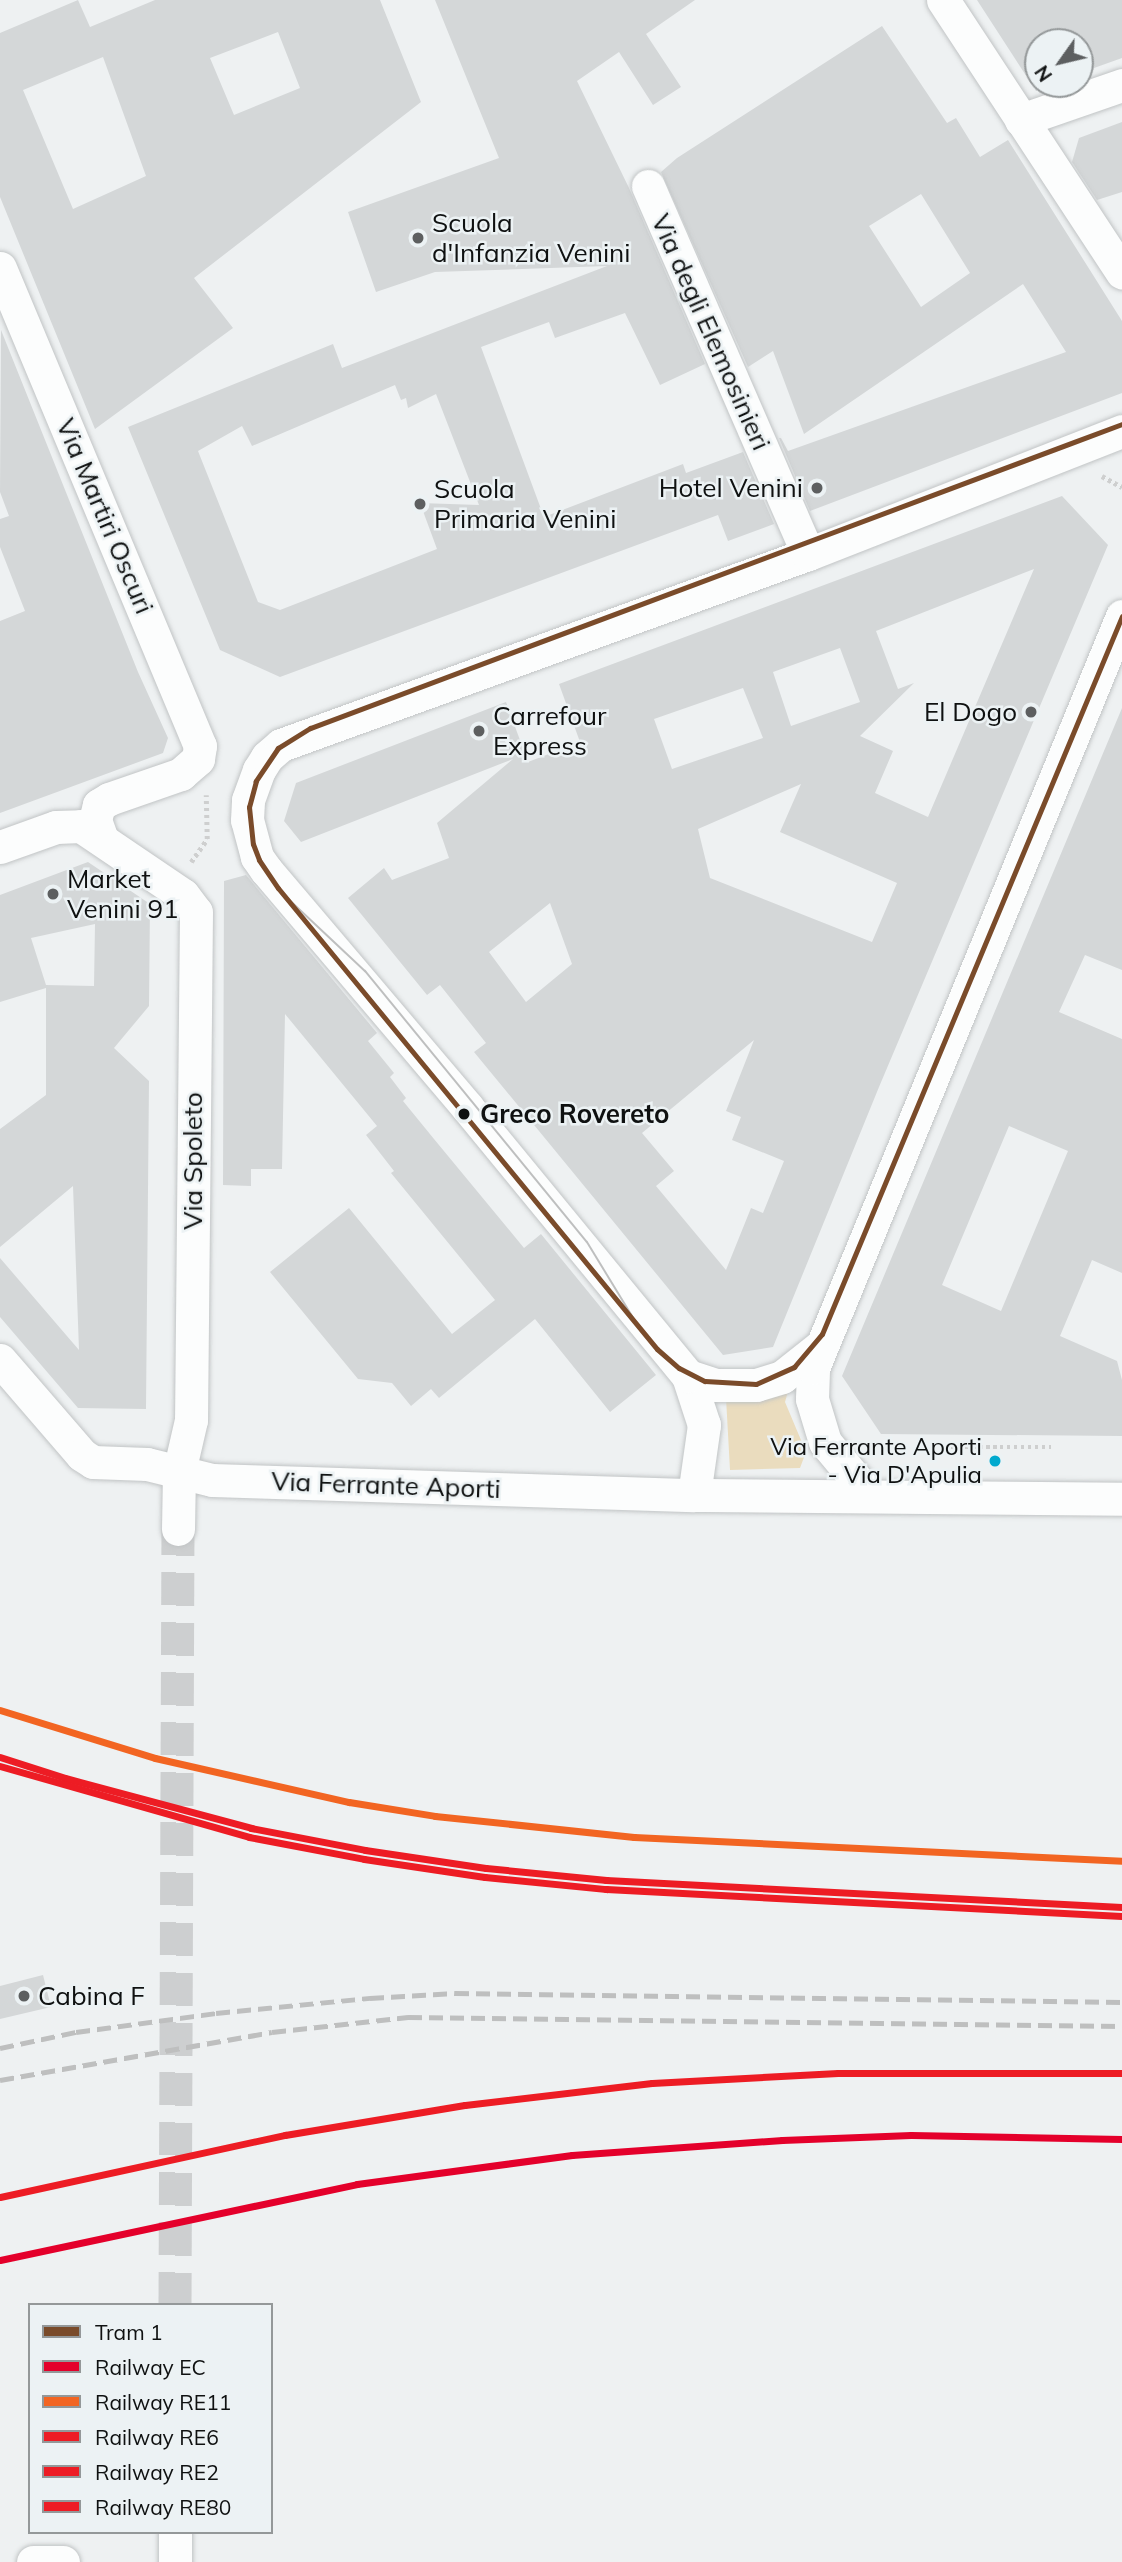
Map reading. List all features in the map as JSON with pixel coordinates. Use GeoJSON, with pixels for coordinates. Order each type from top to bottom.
{"type":"FeatureCollection","features":[{"type":"Feature","properties":{"kind":"street"},"geometry":{"type":"LineString","coordinates":[[943,0],[1122,273]]}},
{"type":"Feature","properties":{"kind":"street"},"geometry":{"type":"LineString","coordinates":[[1021,120],[1122,85]]}},
{"type":"Feature","properties":{"kind":"street","name":"Via degli Elemosinieri"},"geometry":{"type":"LineString","coordinates":[[648,187],[808,554]]}},
{"type":"Feature","properties":{"kind":"street","name":"Via Martiri Oscuri"},"geometry":{"type":"LineString","coordinates":[[0,268],[198,738],[198,777]]}},
{"type":"Feature","properties":{"kind":"street"},"geometry":{"type":"LineString","coordinates":[[694,1495],[704,1425],[688,1376],[349,965],[273,880],[257,857],[248,832],[247,809],[251,790],[267,757],[281,745],[808,554],[1122,431]]}},
{"type":"Feature","properties":{"kind":"street"},"geometry":{"type":"LineString","coordinates":[[870,1496],[832,1453],[819,1427],[812,1385],[821,1346],[1122,616]]}},
{"type":"Feature","properties":{"kind":"street"},"geometry":{"type":"LineString","coordinates":[[102,839],[95,820],[103,802],[181,774],[198,777]]}},
{"type":"Feature","properties":{"kind":"street","name":"Via Spoleto"},"geometry":{"type":"LineString","coordinates":[[0,847],[66,825],[81,826],[183,895],[196,912],[191,1420],[179,1472],[178,1529]]}},
{"type":"Feature","properties":{"kind":"street"},"geometry":{"type":"LineString","coordinates":[[688,1376],[716,1385],[756,1385],[782,1377],[821,1346]]}},
{"type":"Feature","properties":{"kind":"street","name":"Via Ferrante Aporti"},"geometry":{"type":"LineString","coordinates":[[0,1360],[82,1455],[93,1462],[147,1464],[212,1480],[694,1495],[1122,1499]]}},
{"type":"Feature","properties":{"kind":"street"},"geometry":{"type":"LineString","coordinates":[[175,2534],[175,2562]]}},
{"type":"Feature","properties":{"kind":"street"},"geometry":{"type":"LineString","coordinates":[[33,2562],[63,2562]]}},
{"type":"Feature","properties":{"kind":"path"},"geometry":{"type":"LineString","coordinates":[[186,870],[207,839],[207,798],[198,777]]}},
{"type":"Feature","properties":{"kind":"path"},"geometry":{"type":"LineString","coordinates":[[944,1447],[1051,1447]]}},
{"type":"Feature","properties":{"kind":"shaded area"},"geometry":{"type":"Polygon","coordinates":[[[791,1381],[785,1402],[806,1452],[800,1468],[730,1470],[726,1398],[791,1381]]]}},
{"type":"Feature","properties":{"kind":"building"},"geometry":{"type":"Polygon","coordinates":[[[78,0],[90,27],[155,0],[380,0],[421,102],[194,278],[233,328],[95,429],[0,197],[0,33],[78,0]],[[278,32],[210,58],[234,115],[300,88],[278,32]],[[103,57],[23,90],[73,209],[146,176],[103,57]]]}},
{"type":"Feature","properties":{"kind":"building"},"geometry":{"type":"Polygon","coordinates":[[[435,0],[695,0],[646,34],[681,87],[653,105],[619,52],[577,81],[629,188],[705,364],[660,385],[625,313],[555,338],[549,322],[481,347],[544,517],[683,464],[686,473],[743,452],[774,524],[728,541],[718,515],[280,677],[220,650],[128,427],[333,344],[342,368],[607,266],[435,272],[376,292],[348,212],[499,158],[435,0]],[[395,385],[252,446],[242,426],[198,451],[258,602],[280,610],[437,549],[420,503],[479,505],[436,394],[408,408],[406,398],[401,400],[395,385]]]}},
{"type":"Feature","properties":{"kind":"building"},"geometry":{"type":"Polygon","coordinates":[[[977,0],[1122,0],[1122,58],[1094,68],[1094,28],[1024,28],[1024,72],[977,0]]]}},
{"type":"Feature","properties":{"kind":"building"},"geometry":{"type":"Polygon","coordinates":[[[882,26],[947,123],[956,118],[980,157],[1008,140],[1122,321],[1122,393],[810,511],[779,438],[788,451],[1066,352],[1023,284],[804,434],[773,351],[748,367],[661,172],[677,158],[882,26]],[[921,194],[869,226],[921,307],[970,273],[921,194]]]}},
{"type":"Feature","properties":{"kind":"building"},"geometry":{"type":"Polygon","coordinates":[[[1122,122],[1122,192],[1097,200],[1072,162],[1079,138],[1122,122]]]}},
{"type":"Feature","properties":{"kind":"building"},"geometry":{"type":"Polygon","coordinates":[[[1,330],[138,672],[168,738],[163,753],[0,813],[0,621],[25,611],[0,547],[0,519],[9,516],[0,492],[1,330]]]}},
{"type":"Feature","properties":{"kind":"building"},"geometry":{"type":"Polygon","coordinates":[[[1062,496],[1108,545],[879,1087],[773,1347],[723,1355],[474,1052],[486,1043],[440,985],[427,995],[348,898],[384,868],[392,880],[449,858],[437,823],[513,759],[301,842],[284,821],[296,783],[506,702],[528,762],[580,742],[559,684],[1062,496]],[[1034,569],[876,631],[898,689],[914,683],[860,736],[893,751],[875,793],[928,817],[1034,569]],[[840,648],[773,672],[791,726],[860,702],[840,648]],[[743,688],[654,719],[672,769],[763,738],[743,688]],[[801,784],[698,829],[710,878],[872,942],[897,883],[780,832],[801,784]],[[550,903],[489,952],[526,1002],[572,964],[550,903]],[[754,1040],[642,1133],[674,1171],[656,1186],[726,1270],[751,1208],[763,1213],[784,1161],[732,1140],[741,1117],[726,1111],[754,1040]]]}},
{"type":"Feature","properties":{"kind":"building"},"geometry":{"type":"Polygon","coordinates":[[[1122,708],[1122,970],[1085,955],[1059,1012],[1122,1039],[1122,1273],[1092,1260],[1060,1336],[1117,1361],[1122,1380],[1122,1436],[881,1434],[842,1376],[1122,708]],[[1009,1126],[942,1285],[1001,1311],[1068,1151],[1009,1126]]]}},
{"type":"Feature","properties":{"kind":"building"},"geometry":{"type":"Polygon","coordinates":[[[88,862],[150,904],[149,1006],[114,1048],[149,1081],[146,1409],[78,1408],[0,1317],[0,1258],[79,1350],[73,1186],[0,1247],[0,1129],[46,1095],[46,988],[0,1002],[0,895],[88,862]],[[95,924],[31,938],[46,985],[94,986],[95,924]]]}},
{"type":"Feature","properties":{"kind":"building"},"geometry":{"type":"Polygon","coordinates":[[[246,875],[377,1033],[368,1041],[394,1073],[390,1077],[406,1098],[403,1101],[434,1139],[524,1248],[541,1234],[656,1375],[610,1412],[535,1319],[439,1398],[431,1389],[411,1406],[392,1383],[358,1379],[270,1272],[349,1208],[452,1334],[495,1300],[391,1173],[394,1171],[366,1135],[377,1126],[285,1014],[282,1169],[251,1169],[251,1186],[223,1185],[224,881],[246,875]]]}},
{"type":"Feature","properties":{"kind":"building","name":"Cabina F"},"geometry":{"type":"Polygon","coordinates":[[[43,1975],[51,2007],[0,2019],[0,1986],[43,1975]]]}},
{"type":"Feature","properties":{"kind":"tunnel"},"geometry":{"type":"LineString","coordinates":[[175,2303],[178,1529]]}},
{"type":"Feature","properties":{"kind":"tram line","name":"1"},"geometry":{"type":"LineString","coordinates":[[1122,424],[310,728],[278,748],[256,781],[249,807],[253,844],[259,860],[278,888],[657,1349],[679,1368],[705,1381],[756,1384],[794,1367],[822,1334],[1122,616]]}},
{"type":"Feature","properties":{"kind":"tram line"},"geometry":{"type":"LineString","coordinates":[[285,896],[365,971],[587,1242],[640,1329]]}},
{"type":"Feature","properties":{"kind":"railway"},"geometry":{"type":"LineString","coordinates":[[0,2048],[76,2032],[216,2013],[370,1998],[455,1993],[1122,2002]]}},
{"type":"Feature","properties":{"kind":"railway"},"geometry":{"type":"LineString","coordinates":[[0,2080],[272,2032],[408,2017],[1122,2026]]}},
{"type":"Feature","properties":{"kind":"rail line","name":"RE11"},"geometry":{"type":"LineString","coordinates":[[0,1710],[155,1758],[349,1802],[435,1816],[634,1837],[1122,1861]]}},
{"type":"Feature","properties":{"kind":"rail line","name":"RE6"},"geometry":{"type":"LineString","coordinates":[[0,1757],[65,1778],[251,1828],[365,1850],[486,1868],[606,1880],[1122,1907]]}},
{"type":"Feature","properties":{"kind":"rail line","name":"RE2"},"geometry":{"type":"LineString","coordinates":[[0,1766],[249,1837],[364,1859],[485,1877],[606,1889],[1122,1916]]}},
{"type":"Feature","properties":{"kind":"rail line","name":"RE80"},"geometry":{"type":"LineString","coordinates":[[0,2197],[285,2135],[465,2105],[652,2083],[838,2073],[1122,2073]]}},
{"type":"Feature","properties":{"kind":"rail line","name":"EC"},"geometry":{"type":"LineString","coordinates":[[0,2260],[357,2184],[572,2155],[782,2140],[911,2135],[1122,2139]]}},
{"type":"Feature","properties":{"kind":"place","name":"Scuola d'Infanzia Venini"},"geometry":{"type":"Point","coordinates":[418,238]}},
{"type":"Feature","properties":{"kind":"place","name":"Hotel Venini"},"geometry":{"type":"Point","coordinates":[817,488]}},
{"type":"Feature","properties":{"kind":"place","name":"Scuola Primaria Venini"},"geometry":{"type":"Point","coordinates":[420,504]}},
{"type":"Feature","properties":{"kind":"place","name":"El Dogo"},"geometry":{"type":"Point","coordinates":[1031,712]}},
{"type":"Feature","properties":{"kind":"place","name":"Carrefour Express"},"geometry":{"type":"Point","coordinates":[479,731]}},
{"type":"Feature","properties":{"kind":"place","name":"Market Venini 91"},"geometry":{"type":"Point","coordinates":[53,894]}},
{"type":"Feature","properties":{"kind":"place","name":"Greco Rovereto"},"geometry":{"type":"Point","coordinates":[464,1114]}},
{"type":"Feature","properties":{"kind":"place","name":"Via Ferrante Aporti - Via D'Apulia"},"geometry":{"type":"Point","coordinates":[995,1461]}},
{"type":"Feature","properties":{"kind":"place","name":"Cabina F"},"geometry":{"type":"Point","coordinates":[24,1996]}}]}
